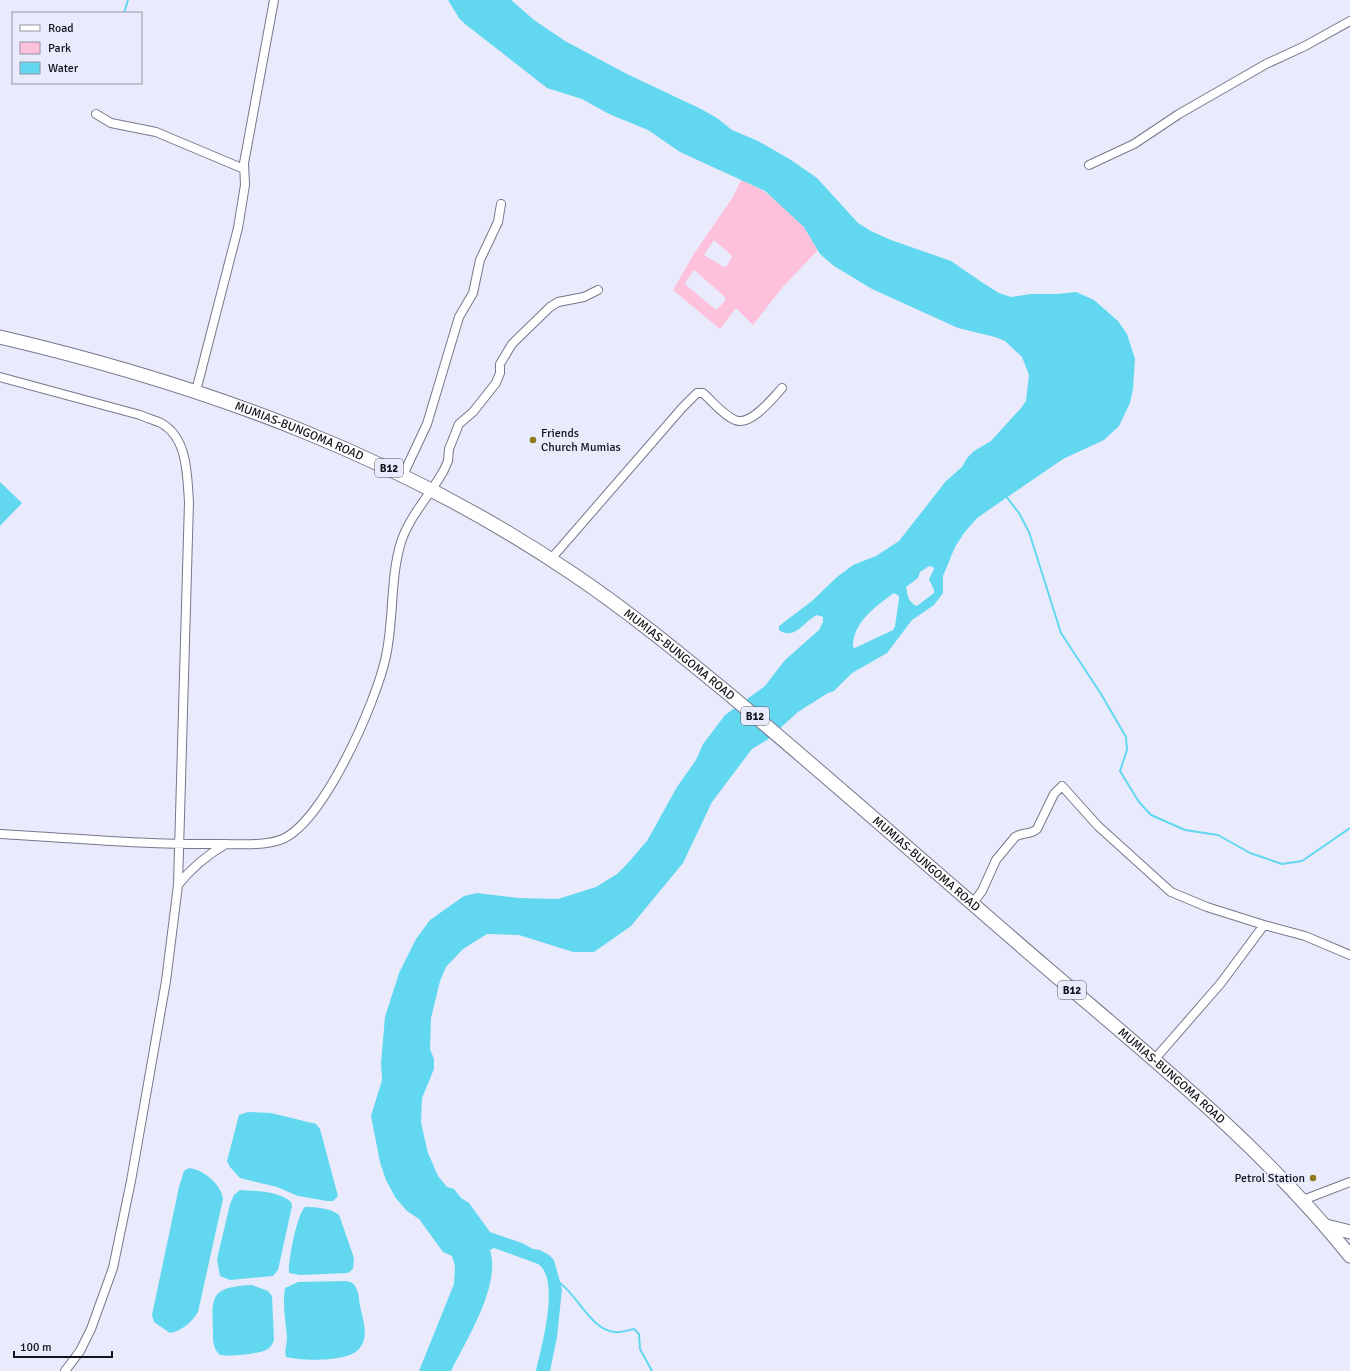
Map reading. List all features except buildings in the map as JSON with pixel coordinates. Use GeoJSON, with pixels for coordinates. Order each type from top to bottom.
{"type":"FeatureCollection","features":[{"type":"Feature","properties":{"kind":"highway","name":"MUMIAS-BUNGOMA ROAD"},"geometry":{"type":"LineString","coordinates":[[0,337],[132,371],[196,391],[335,443],[432,490],[550,559],[625,610],[730,695],[1154,1060],[1247,1143],[1303,1200],[1348,1249]]}},
{"type":"Feature","properties":{"kind":"highway"},"geometry":{"type":"LineString","coordinates":[[1326,1226],[1350,1232]]}},
{"type":"Feature","properties":{"kind":"street"},"geometry":{"type":"LineString","coordinates":[[196,391],[238,228],[245,186],[244,168],[274,0]]}},
{"type":"Feature","properties":{"kind":"street"},"geometry":{"type":"LineString","coordinates":[[1089,165],[1134,144],[1179,114],[1266,64],[1305,46],[1350,21]]}},
{"type":"Feature","properties":{"kind":"street"},"geometry":{"type":"LineString","coordinates":[[96,114],[111,123],[156,132],[244,168]]}},
{"type":"Feature","properties":{"kind":"street"},"geometry":{"type":"LineString","coordinates":[[403,475],[427,424],[459,318],[473,292],[480,260],[498,222],[501,204]]}},
{"type":"Feature","properties":{"kind":"street"},"geometry":{"type":"LineString","coordinates":[[0,834],[179,845],[278,841],[291,836],[315,811],[352,746],[365,716],[386,658],[396,569],[402,539],[410,523],[447,464],[449,449],[459,424],[473,412],[496,383],[500,373],[500,364],[512,344],[550,307],[558,302],[584,297],[598,290]]}},
{"type":"Feature","properties":{"kind":"street"},"geometry":{"type":"LineString","coordinates":[[0,377],[140,415],[168,428],[181,446],[187,480],[189,529],[178,885],[165,988],[122,1233],[109,1282],[94,1323],[80,1352],[65,1371]]}},
{"type":"Feature","properties":{"kind":"street"},"geometry":{"type":"LineString","coordinates":[[550,559],[682,408],[697,393],[703,393],[736,421],[744,421],[760,411],[782,388]]}},
{"type":"Feature","properties":{"kind":"street"},"geometry":{"type":"LineString","coordinates":[[972,904],[982,891],[996,860],[1019,835],[1032,833],[1037,829],[1058,787],[1062,786],[1098,826],[1171,892],[1207,907],[1305,936],[1350,955]]}},
{"type":"Feature","properties":{"kind":"street"},"geometry":{"type":"LineString","coordinates":[[178,885],[187,873],[206,855],[227,844]]}},
{"type":"Feature","properties":{"kind":"street"},"geometry":{"type":"LineString","coordinates":[[1154,1060],[1221,983],[1264,925]]}},
{"type":"Feature","properties":{"kind":"street"},"geometry":{"type":"LineString","coordinates":[[1303,1200],[1350,1182]]}},
{"type":"Feature","properties":{"kind":"green space"},"geometry":{"type":"Polygon","coordinates":[[[741,180],[759,188],[783,205],[797,219],[818,250],[782,288],[753,325],[736,308],[720,329],[673,290],[695,252],[733,197],[741,180]],[[714,240],[704,255],[724,267],[727,266],[732,256],[714,240]],[[694,270],[685,283],[686,285],[716,310],[725,301],[725,297],[694,270]]]}},
{"type":"Feature","properties":{"kind":"water"},"geometry":{"type":"Polygon","coordinates":[[[448,0],[511,0],[534,20],[565,41],[627,74],[701,109],[717,118],[732,130],[758,141],[791,160],[817,178],[858,223],[871,231],[891,240],[951,261],[999,293],[1011,297],[1031,294],[1076,292],[1094,300],[1118,321],[1127,334],[1135,359],[1133,389],[1130,403],[1119,426],[1104,440],[1063,459],[977,518],[964,533],[955,547],[943,576],[943,593],[934,605],[912,620],[887,653],[852,673],[834,691],[828,693],[798,712],[767,740],[752,749],[712,802],[683,863],[631,926],[594,952],[573,952],[519,935],[487,934],[463,949],[446,967],[440,981],[431,1018],[430,1049],[434,1059],[434,1069],[422,1098],[421,1122],[428,1153],[438,1176],[447,1187],[454,1189],[461,1198],[469,1203],[490,1232],[522,1243],[533,1249],[540,1250],[554,1260],[562,1289],[557,1337],[550,1371],[536,1371],[548,1314],[548,1284],[545,1272],[538,1264],[494,1248],[490,1250],[492,1264],[491,1279],[487,1295],[481,1312],[451,1371],[419,1371],[454,1284],[455,1266],[452,1256],[443,1252],[419,1219],[407,1211],[395,1197],[386,1180],[380,1162],[371,1116],[382,1080],[381,1063],[385,1017],[399,973],[416,939],[430,920],[464,896],[477,893],[518,898],[558,899],[596,887],[617,874],[647,841],[677,787],[696,760],[703,744],[725,715],[765,686],[785,660],[819,630],[823,622],[823,617],[817,615],[795,632],[785,633],[779,630],[779,626],[812,601],[837,577],[853,565],[876,556],[899,541],[946,481],[962,467],[967,458],[974,451],[991,441],[1021,408],[1026,401],[1029,375],[1022,357],[1005,341],[958,328],[872,289],[834,266],[820,254],[804,227],[765,191],[680,152],[648,130],[609,114],[582,99],[547,88],[459,18],[448,0]],[[929,566],[920,572],[918,578],[906,587],[910,601],[917,606],[934,593],[929,579],[934,569],[933,567],[929,566]],[[894,593],[873,609],[861,623],[854,638],[853,647],[855,648],[893,630],[895,626],[899,599],[899,596],[894,593]]]}},
{"type":"Feature","properties":{"kind":"water"},"geometry":{"type":"Polygon","coordinates":[[[0,482],[22,503],[0,526],[0,482]]]}},
{"type":"Feature","properties":{"kind":"water"},"geometry":{"type":"Polygon","coordinates":[[[248,1112],[271,1113],[316,1124],[320,1129],[338,1196],[333,1201],[327,1201],[298,1196],[277,1187],[240,1178],[230,1167],[227,1161],[239,1115],[248,1112]]]}},
{"type":"Feature","properties":{"kind":"water"},"geometry":{"type":"Polygon","coordinates":[[[189,1168],[195,1169],[211,1179],[222,1193],[223,1199],[198,1312],[186,1326],[170,1333],[154,1322],[152,1315],[179,1187],[184,1171],[189,1168]]]}},
{"type":"Feature","properties":{"kind":"water"},"geometry":{"type":"Polygon","coordinates":[[[240,1190],[260,1191],[274,1194],[286,1198],[291,1202],[292,1206],[278,1270],[273,1276],[230,1280],[220,1276],[217,1259],[230,1204],[234,1195],[240,1190]]]}},
{"type":"Feature","properties":{"kind":"water"},"geometry":{"type":"Polygon","coordinates":[[[305,1207],[328,1209],[339,1215],[354,1258],[353,1269],[348,1273],[300,1275],[289,1273],[294,1238],[299,1219],[305,1207]]]}},
{"type":"Feature","properties":{"kind":"water"},"geometry":{"type":"Polygon","coordinates":[[[298,1282],[351,1282],[355,1286],[358,1294],[365,1329],[362,1345],[352,1354],[334,1359],[312,1360],[286,1357],[285,1352],[287,1338],[284,1313],[285,1288],[298,1282]]]}},
{"type":"Feature","properties":{"kind":"water"},"geometry":{"type":"Polygon","coordinates":[[[252,1285],[268,1291],[272,1296],[273,1343],[266,1350],[256,1353],[224,1356],[220,1355],[214,1346],[213,1340],[214,1300],[222,1291],[229,1288],[252,1285]]]}},
{"type":"Feature","properties":{"kind":"waterway"},"geometry":{"type":"LineString","coordinates":[[124,12],[128,0]]}},
{"type":"Feature","properties":{"kind":"waterway"},"geometry":{"type":"LineString","coordinates":[[1005,495],[1019,513],[1029,532],[1061,633],[1101,694],[1126,737],[1127,750],[1120,771],[1139,802],[1151,815],[1185,830],[1218,835],[1250,853],[1282,864],[1302,861],[1350,828]]}},
{"type":"Feature","properties":{"kind":"waterway"},"geometry":{"type":"LineString","coordinates":[[560,1283],[599,1326],[615,1332],[623,1332],[634,1329],[639,1334],[640,1349],[652,1371]]}},
{"type":"Feature","properties":{"kind":"place","name":"Friends Church Mumias"},"geometry":{"type":"Point","coordinates":[533,440]}},
{"type":"Feature","properties":{"kind":"place","name":"Petrol Station"},"geometry":{"type":"Point","coordinates":[1313,1178]}}]}
